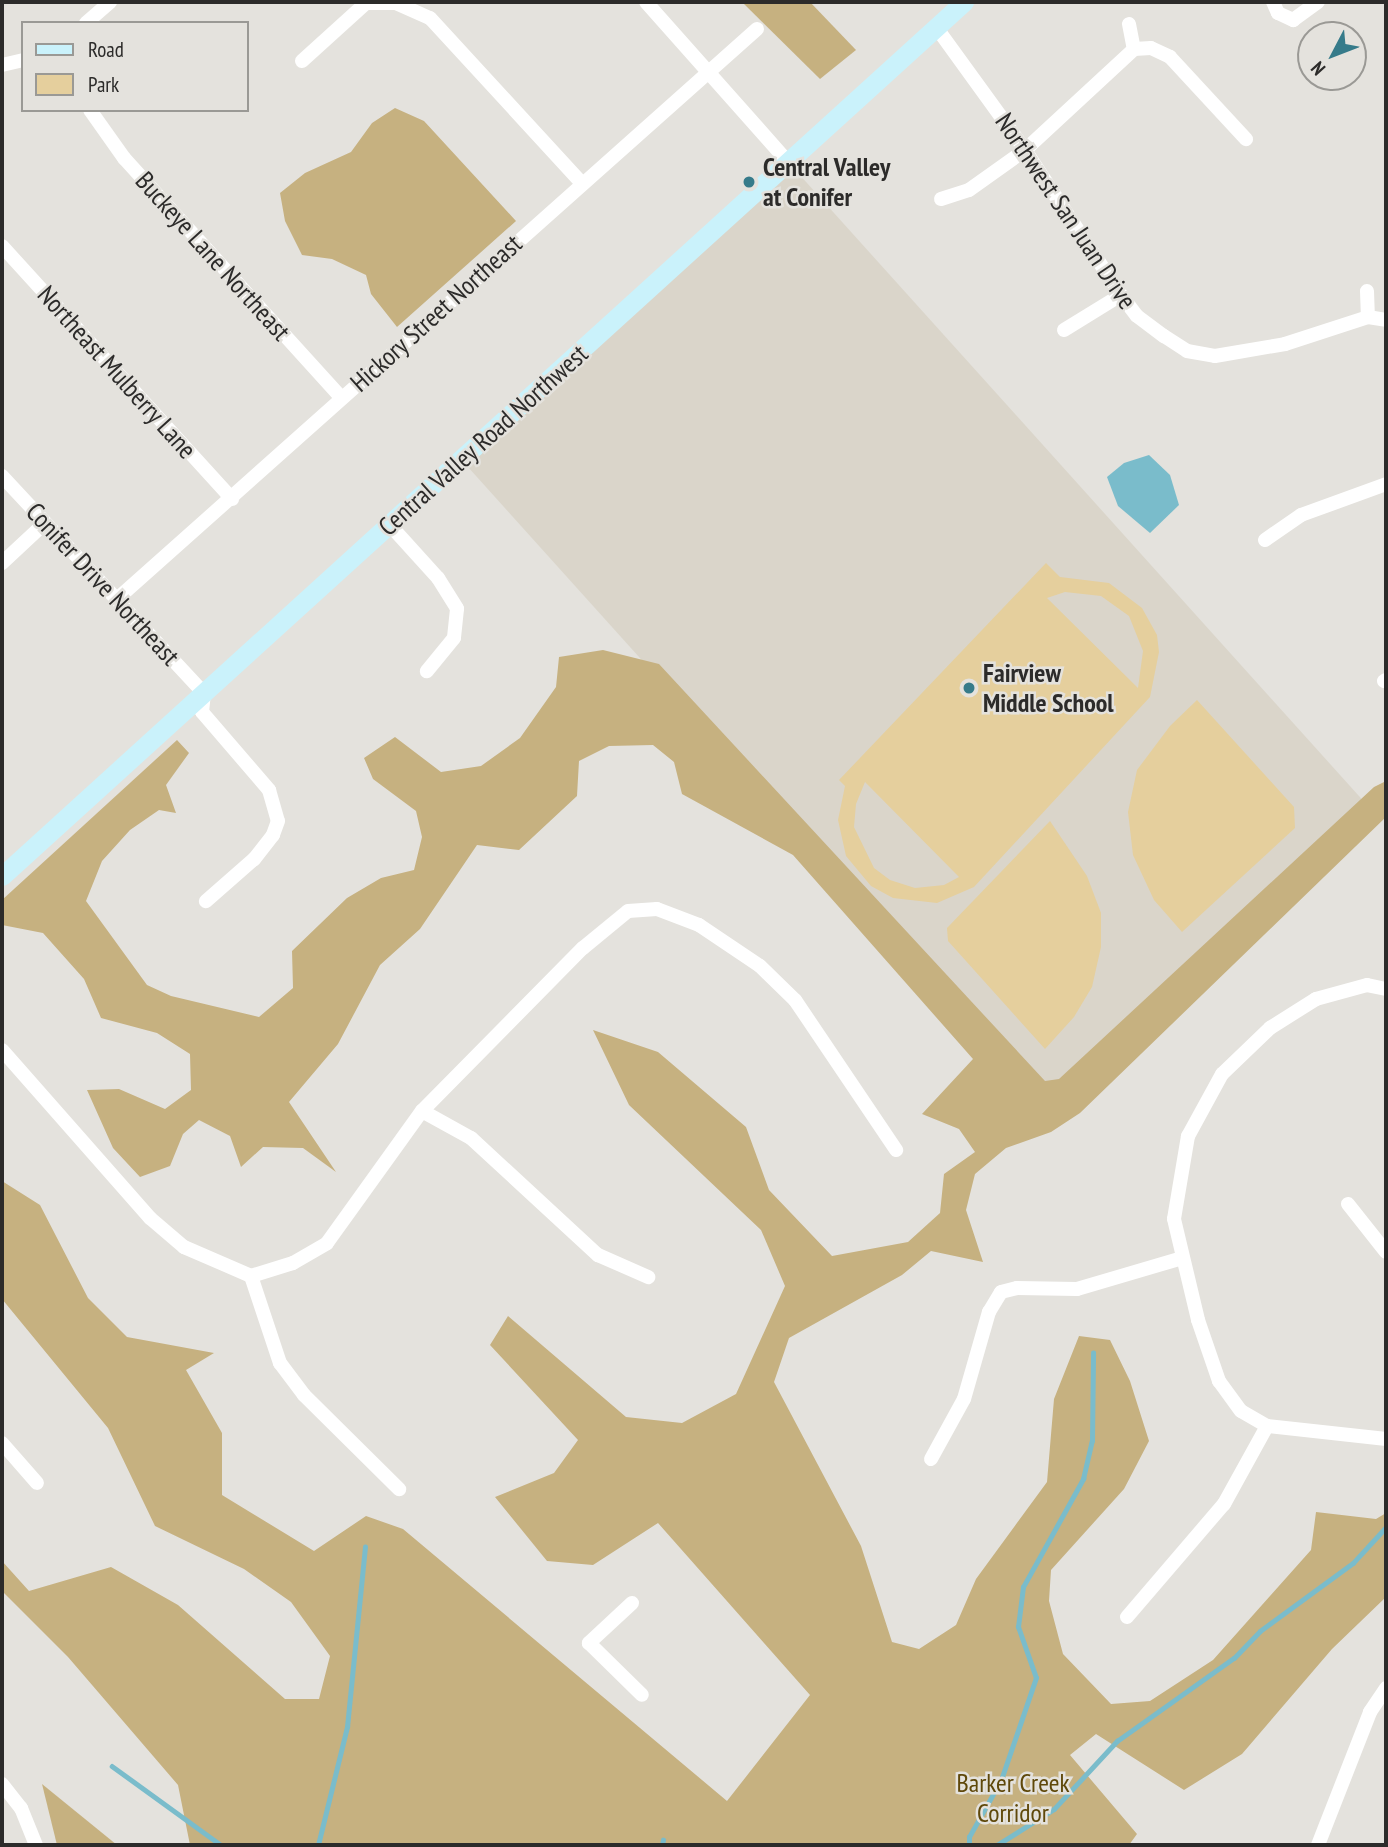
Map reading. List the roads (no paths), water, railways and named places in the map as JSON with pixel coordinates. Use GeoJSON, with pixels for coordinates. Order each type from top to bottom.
{"type":"FeatureCollection","features":[{"type":"Feature","properties":{"kind":"main road","name":"Central Valley Road Northwest"},"geometry":{"type":"LineString","coordinates":[[2,876],[964,2]]}},
{"type":"Feature","properties":{"kind":"street"},"geometry":{"type":"LineString","coordinates":[[88,21],[110,2]]}},
{"type":"Feature","properties":{"kind":"street"},"geometry":{"type":"LineString","coordinates":[[646,2],[789,163]]}},
{"type":"Feature","properties":{"kind":"street"},"geometry":{"type":"LineString","coordinates":[[1273,2],[1278,13],[1293,20],[1318,2]]}},
{"type":"Feature","properties":{"kind":"street"},"geometry":{"type":"LineString","coordinates":[[302,61],[366,3],[396,3],[430,18],[581,182]]}},
{"type":"Feature","properties":{"kind":"street"},"geometry":{"type":"LineString","coordinates":[[1129,24],[1134,49]]}},
{"type":"Feature","properties":{"kind":"street","name":"Northwest San Juan Drive"},"geometry":{"type":"LineString","coordinates":[[936,27],[1025,150],[1121,295],[1137,316],[1175,344],[1215,356],[1285,344],[1368,317],[1386,320]]}},
{"type":"Feature","properties":{"kind":"street","name":"Hickory Street Northeast"},"geometry":{"type":"LineString","coordinates":[[117,599],[232,499],[581,182],[757,29]]}},
{"type":"Feature","properties":{"kind":"street"},"geometry":{"type":"LineString","coordinates":[[941,199],[969,190],[1025,150],[1134,49],[1151,48],[1170,57],[1246,139]]}},
{"type":"Feature","properties":{"kind":"street"},"geometry":{"type":"LineString","coordinates":[[2,65],[21,60]]}},
{"type":"Feature","properties":{"kind":"street","name":"Buckeye Lane Northeast"},"geometry":{"type":"LineString","coordinates":[[91,112],[124,158],[342,398]]}},
{"type":"Feature","properties":{"kind":"street","name":"Northeast Mulberry Lane"},"geometry":{"type":"LineString","coordinates":[[2,246],[232,499]]}},
{"type":"Feature","properties":{"kind":"street"},"geometry":{"type":"LineString","coordinates":[[1367,291],[1368,317]]}},
{"type":"Feature","properties":{"kind":"street"},"geometry":{"type":"LineString","coordinates":[[1064,330],[1121,295]]}},
{"type":"Feature","properties":{"kind":"street","name":"Conifer Drive Northeast"},"geometry":{"type":"LineString","coordinates":[[2,476],[204,693]]}},
{"type":"Feature","properties":{"kind":"street"},"geometry":{"type":"LineString","coordinates":[[1265,540],[1301,515],[1386,484]]}},
{"type":"Feature","properties":{"kind":"street"},"geometry":{"type":"LineString","coordinates":[[2,563],[44,524]]}},
{"type":"Feature","properties":{"kind":"street"},"geometry":{"type":"LineString","coordinates":[[389,524],[438,578],[457,609],[454,638],[427,671]]}},
{"type":"Feature","properties":{"kind":"street"},"geometry":{"type":"LineString","coordinates":[[204,693],[202,712],[269,790],[278,821],[254,859],[206,901]]}},
{"type":"Feature","properties":{"kind":"street"},"geometry":{"type":"LineString","coordinates":[[2,1050],[149,1218],[184,1247],[251,1276],[293,1264],[327,1242],[422,1111],[603,930],[628,911],[657,909],[699,925],[760,966],[795,1000],[896,1150]]}},
{"type":"Feature","properties":{"kind":"street"},"geometry":{"type":"LineString","coordinates":[[1386,989],[1367,985],[1316,999],[1270,1028],[1222,1074],[1199,1113],[1181,1158],[1174,1219],[1182,1258],[1219,1381],[1241,1411],[1266,1426],[1386,1439]]}},
{"type":"Feature","properties":{"kind":"street"},"geometry":{"type":"LineString","coordinates":[[422,1111],[471,1138],[598,1255],[648,1277]]}},
{"type":"Feature","properties":{"kind":"street"},"geometry":{"type":"LineString","coordinates":[[1348,1204],[1386,1252]]}},
{"type":"Feature","properties":{"kind":"street"},"geometry":{"type":"LineString","coordinates":[[931,1459],[964,1399],[989,1312],[1001,1292],[1017,1288],[1077,1289],[1182,1258]]}},
{"type":"Feature","properties":{"kind":"street"},"geometry":{"type":"LineString","coordinates":[[251,1276],[280,1363],[304,1395],[399,1489]]}},
{"type":"Feature","properties":{"kind":"street"},"geometry":{"type":"LineString","coordinates":[[1127,1617],[1224,1504],[1266,1426]]}},
{"type":"Feature","properties":{"kind":"street"},"geometry":{"type":"LineString","coordinates":[[2,1443],[37,1483]]}},
{"type":"Feature","properties":{"kind":"street"},"geometry":{"type":"LineString","coordinates":[[632,1603],[589,1643],[642,1695]]}},
{"type":"Feature","properties":{"kind":"street"},"geometry":{"type":"LineString","coordinates":[[1318,1845],[1370,1712],[1386,1688]]}},
{"type":"Feature","properties":{"kind":"street"},"geometry":{"type":"LineString","coordinates":[[2,1784],[21,1808],[36,1845]]}},
{"type":"Feature","properties":{"kind":"water"},"geometry":{"type":"Polygon","coordinates":[[[1149,455],[1170,475],[1179,505],[1150,533],[1118,506],[1107,477],[1124,463],[1149,455]]]}},
{"type":"Feature","properties":{"kind":"waterway"},"geometry":{"type":"LineString","coordinates":[[969,1845],[969,1837],[1001,1780],[1036,1678],[1018,1627],[1023,1587],[1083,1479],[1092,1441],[1093,1353]]}},
{"type":"Feature","properties":{"kind":"waterway"},"geometry":{"type":"LineString","coordinates":[[997,1845],[1054,1809],[1117,1741],[1234,1658],[1260,1631],[1353,1563],[1386,1527]]}},
{"type":"Feature","properties":{"kind":"waterway"},"geometry":{"type":"LineString","coordinates":[[318,1845],[347,1727],[365,1547]]}},
{"type":"Feature","properties":{"kind":"waterway"},"geometry":{"type":"LineString","coordinates":[[112,1766],[221,1845]]}},
{"type":"Feature","properties":{"kind":"waterway"},"geometry":{"type":"LineString","coordinates":[[662,1845],[663,1840]]}},
{"type":"Feature","properties":{"kind":"place","name":"Central Valley at Conifer"},"geometry":{"type":"Point","coordinates":[749,182]}},
{"type":"Feature","properties":{"kind":"place","name":"Fairview Middle School"},"geometry":{"type":"Point","coordinates":[969,688]}},
{"type":"Feature","properties":{"kind":"park label","name":"Barker Creek Corridor"},"geometry":{"type":"Point","coordinates":[1013,1798]}}]}
